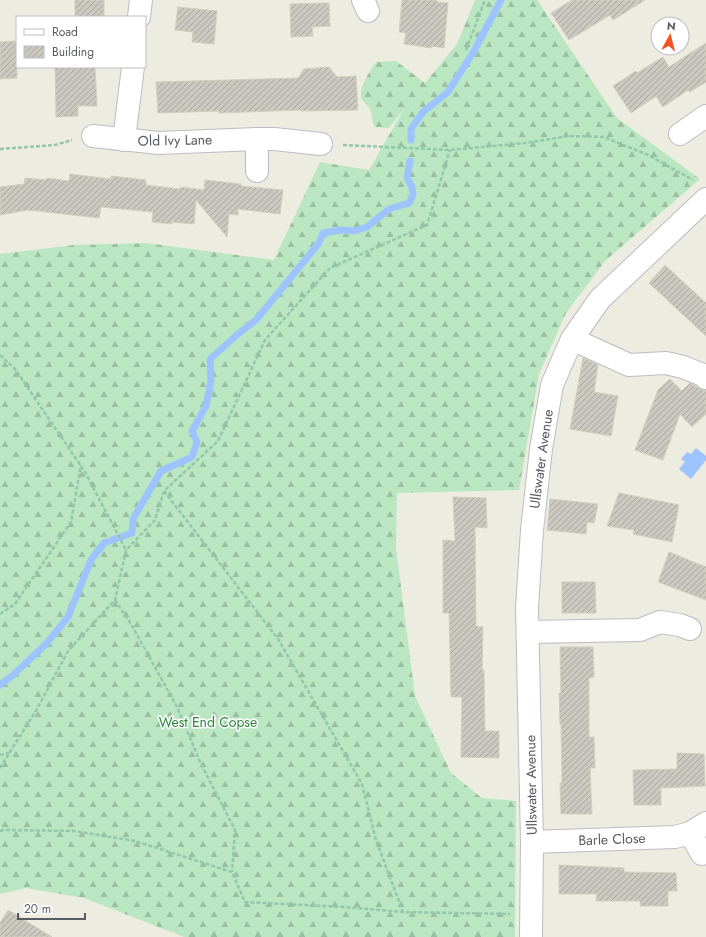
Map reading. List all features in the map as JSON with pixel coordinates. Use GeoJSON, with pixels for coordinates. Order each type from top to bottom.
{"type":"FeatureCollection","features":[{"type":"Feature","properties":{"kind":"street"},"geometry":{"type":"LineString","coordinates":[[139,16],[141,0]]}},
{"type":"Feature","properties":{"kind":"street"},"geometry":{"type":"LineString","coordinates":[[124,140],[133,68]]}},
{"type":"Feature","properties":{"kind":"street"},"geometry":{"type":"LineString","coordinates":[[680,134],[706,116]]}},
{"type":"Feature","properties":{"kind":"street","name":"Old Ivy Lane"},"geometry":{"type":"LineString","coordinates":[[93,136],[159,143],[274,139],[321,144]]}},
{"type":"Feature","properties":{"kind":"street"},"geometry":{"type":"LineString","coordinates":[[257,139],[257,171]]}},
{"type":"Feature","properties":{"kind":"street","name":"Ullswater Avenue"},"geometry":{"type":"LineString","coordinates":[[532,937],[532,842],[527,608],[532,530],[541,449],[552,386],[572,338],[600,299],[703,191]]}},
{"type":"Feature","properties":{"kind":"street"},"geometry":{"type":"LineString","coordinates":[[572,338],[629,365],[666,363],[683,367],[703,375],[706,378]]}},
{"type":"Feature","properties":{"kind":"street"},"geometry":{"type":"LineString","coordinates":[[528,632],[640,630],[660,622],[680,625],[690,629]]}},
{"type":"Feature","properties":{"kind":"street","name":"Barle Close"},"geometry":{"type":"LineString","coordinates":[[532,842],[675,837],[698,828],[702,854]]}},
{"type":"Feature","properties":{"kind":"path"},"geometry":{"type":"LineString","coordinates":[[466,50],[485,0]]}},
{"type":"Feature","properties":{"kind":"path"},"geometry":{"type":"LineString","coordinates":[[0,149],[55,145],[73,139],[85,130],[93,136]]}},
{"type":"Feature","properties":{"kind":"path"},"geometry":{"type":"LineString","coordinates":[[321,144],[450,150],[525,144],[569,136],[604,137],[648,155],[703,191]]}},
{"type":"Feature","properties":{"kind":"path"},"geometry":{"type":"LineString","coordinates":[[0,768],[37,709],[68,651],[115,600],[126,550],[155,520],[164,491],[218,441],[265,340],[330,268],[427,225],[450,150]]}},
{"type":"Feature","properties":{"kind":"path"},"geometry":{"type":"LineString","coordinates":[[0,355],[15,368],[81,465],[126,550]]}},
{"type":"Feature","properties":{"kind":"path"},"geometry":{"type":"LineString","coordinates":[[0,614],[15,604],[71,522],[81,465]]}},
{"type":"Feature","properties":{"kind":"path"},"geometry":{"type":"LineString","coordinates":[[164,491],[278,639],[362,784],[376,840],[403,912]]}},
{"type":"Feature","properties":{"kind":"path"},"geometry":{"type":"LineString","coordinates":[[115,600],[177,707],[201,764],[236,830],[232,872],[246,902],[344,907],[403,912],[532,915]]}},
{"type":"Feature","properties":{"kind":"path"},"geometry":{"type":"LineString","coordinates":[[0,755],[10,753]]}},
{"type":"Feature","properties":{"kind":"path"},"geometry":{"type":"LineString","coordinates":[[0,831],[74,831],[134,841],[232,872]]}},
{"type":"Feature","properties":{"kind":"green space","name":"West End Copse"},"geometry":{"type":"Polygon","coordinates":[[[475,0],[537,0],[617,118],[700,179],[605,261],[566,313],[539,374],[519,490],[397,493],[396,548],[415,696],[451,773],[482,798],[516,801],[515,937],[184,937],[84,898],[26,888],[0,894],[0,254],[74,245],[146,243],[274,260],[320,162],[369,170],[404,109],[389,128],[375,127],[372,121],[370,109],[362,100],[361,91],[365,80],[376,62],[396,61],[425,83],[457,44],[475,0]]]}},
{"type":"Feature","properties":{"kind":"water"},"geometry":{"type":"Polygon","coordinates":[[[696,448],[706,456],[706,460],[691,479],[679,469],[685,462],[681,459],[687,452],[691,454],[696,448]]]}},
{"type":"Feature","properties":{"kind":"building"},"geometry":{"type":"Polygon","coordinates":[[[75,0],[104,0],[104,16],[75,16],[75,0]]]}},
{"type":"Feature","properties":{"kind":"building"},"geometry":{"type":"Polygon","coordinates":[[[402,0],[437,0],[437,2],[448,3],[444,48],[404,44],[406,33],[399,32],[402,0]]]}},
{"type":"Feature","properties":{"kind":"building"},"geometry":{"type":"Polygon","coordinates":[[[572,0],[645,0],[613,20],[610,15],[569,40],[551,13],[572,0]]]}},
{"type":"Feature","properties":{"kind":"building"},"geometry":{"type":"Polygon","coordinates":[[[329,3],[330,26],[312,27],[313,36],[291,37],[290,4],[329,3]]]}},
{"type":"Feature","properties":{"kind":"building"},"geometry":{"type":"Polygon","coordinates":[[[178,7],[217,11],[214,44],[192,42],[193,32],[175,30],[178,7]]]}},
{"type":"Feature","properties":{"kind":"building"},"geometry":{"type":"Polygon","coordinates":[[[16,41],[17,78],[0,79],[0,42],[16,41]]]}},
{"type":"Feature","properties":{"kind":"building"},"geometry":{"type":"Polygon","coordinates":[[[706,43],[706,82],[690,92],[688,90],[663,107],[656,96],[631,113],[613,86],[636,71],[637,73],[663,57],[669,67],[686,56],[690,56],[690,53],[706,43]]]}},
{"type":"Feature","properties":{"kind":"building"},"geometry":{"type":"Polygon","coordinates":[[[329,67],[337,77],[356,76],[358,110],[158,113],[156,82],[298,78],[304,69],[329,67]]]}},
{"type":"Feature","properties":{"kind":"building"},"geometry":{"type":"Polygon","coordinates":[[[55,68],[95,68],[97,106],[78,106],[78,116],[56,117],[55,68]]]}},
{"type":"Feature","properties":{"kind":"building"},"geometry":{"type":"Polygon","coordinates":[[[70,174],[111,179],[111,176],[146,180],[146,185],[180,189],[180,187],[204,190],[205,180],[241,184],[241,186],[283,190],[280,214],[238,209],[238,215],[229,214],[227,237],[196,200],[194,224],[152,222],[153,212],[101,207],[99,218],[28,210],[0,215],[0,187],[24,184],[25,178],[46,180],[47,178],[69,181],[70,174]]]}},
{"type":"Feature","properties":{"kind":"building"},"geometry":{"type":"Polygon","coordinates":[[[665,265],[706,303],[706,336],[649,283],[665,265]]]}},
{"type":"Feature","properties":{"kind":"building"},"geometry":{"type":"Polygon","coordinates":[[[583,358],[598,365],[594,392],[618,396],[611,436],[570,429],[583,358]]]}},
{"type":"Feature","properties":{"kind":"building"},"geometry":{"type":"Polygon","coordinates":[[[670,379],[682,391],[690,383],[702,390],[706,390],[706,414],[692,427],[680,414],[663,460],[635,450],[658,390],[670,379]]]}},
{"type":"Feature","properties":{"kind":"building"},"geometry":{"type":"Polygon","coordinates":[[[619,493],[679,505],[672,542],[633,534],[634,530],[607,526],[619,493]]]}},
{"type":"Feature","properties":{"kind":"building"},"geometry":{"type":"Polygon","coordinates":[[[453,497],[486,498],[487,528],[475,527],[476,626],[483,627],[482,670],[484,670],[485,731],[499,731],[499,758],[461,757],[462,697],[451,697],[449,613],[443,613],[443,540],[455,541],[453,497]]]}},
{"type":"Feature","properties":{"kind":"building"},"geometry":{"type":"Polygon","coordinates":[[[550,499],[598,504],[594,523],[587,522],[586,534],[547,530],[550,499]]]}},
{"type":"Feature","properties":{"kind":"building"},"geometry":{"type":"Polygon","coordinates":[[[669,552],[706,567],[706,600],[658,582],[669,552]]]}},
{"type":"Feature","properties":{"kind":"building"},"geometry":{"type":"Polygon","coordinates":[[[562,582],[595,582],[596,613],[562,613],[562,582]]]}},
{"type":"Feature","properties":{"kind":"building"},"geometry":{"type":"Polygon","coordinates":[[[560,647],[593,647],[594,677],[589,678],[589,737],[594,737],[595,768],[590,768],[592,814],[561,814],[560,783],[562,783],[559,693],[561,693],[560,647]]]}},
{"type":"Feature","properties":{"kind":"building"},"geometry":{"type":"Polygon","coordinates":[[[677,753],[704,754],[705,786],[661,788],[661,805],[634,805],[633,770],[677,769],[677,753]]]}},
{"type":"Feature","properties":{"kind":"building"},"geometry":{"type":"Polygon","coordinates":[[[559,865],[624,868],[624,872],[676,873],[677,891],[668,891],[668,906],[640,906],[640,901],[596,901],[597,894],[559,894],[559,865]]]}},
{"type":"Feature","properties":{"kind":"building"},"geometry":{"type":"Polygon","coordinates":[[[8,910],[52,937],[0,937],[0,923],[8,910]]]}},
{"type":"Feature","properties":{"kind":"waterway"},"geometry":{"type":"LineString","coordinates":[[411,140],[411,129],[423,112],[448,92],[474,51],[501,0]]}},
{"type":"Feature","properties":{"kind":"waterway"},"geometry":{"type":"LineString","coordinates":[[0,685],[12,676],[46,644],[68,617],[91,560],[104,543],[132,533],[133,519],[161,471],[192,457],[197,442],[192,431],[206,406],[211,381],[210,359],[256,320],[319,243],[323,233],[341,230],[354,231],[367,227],[389,209],[409,203],[413,195],[412,187],[407,178],[410,161]]}}]}
